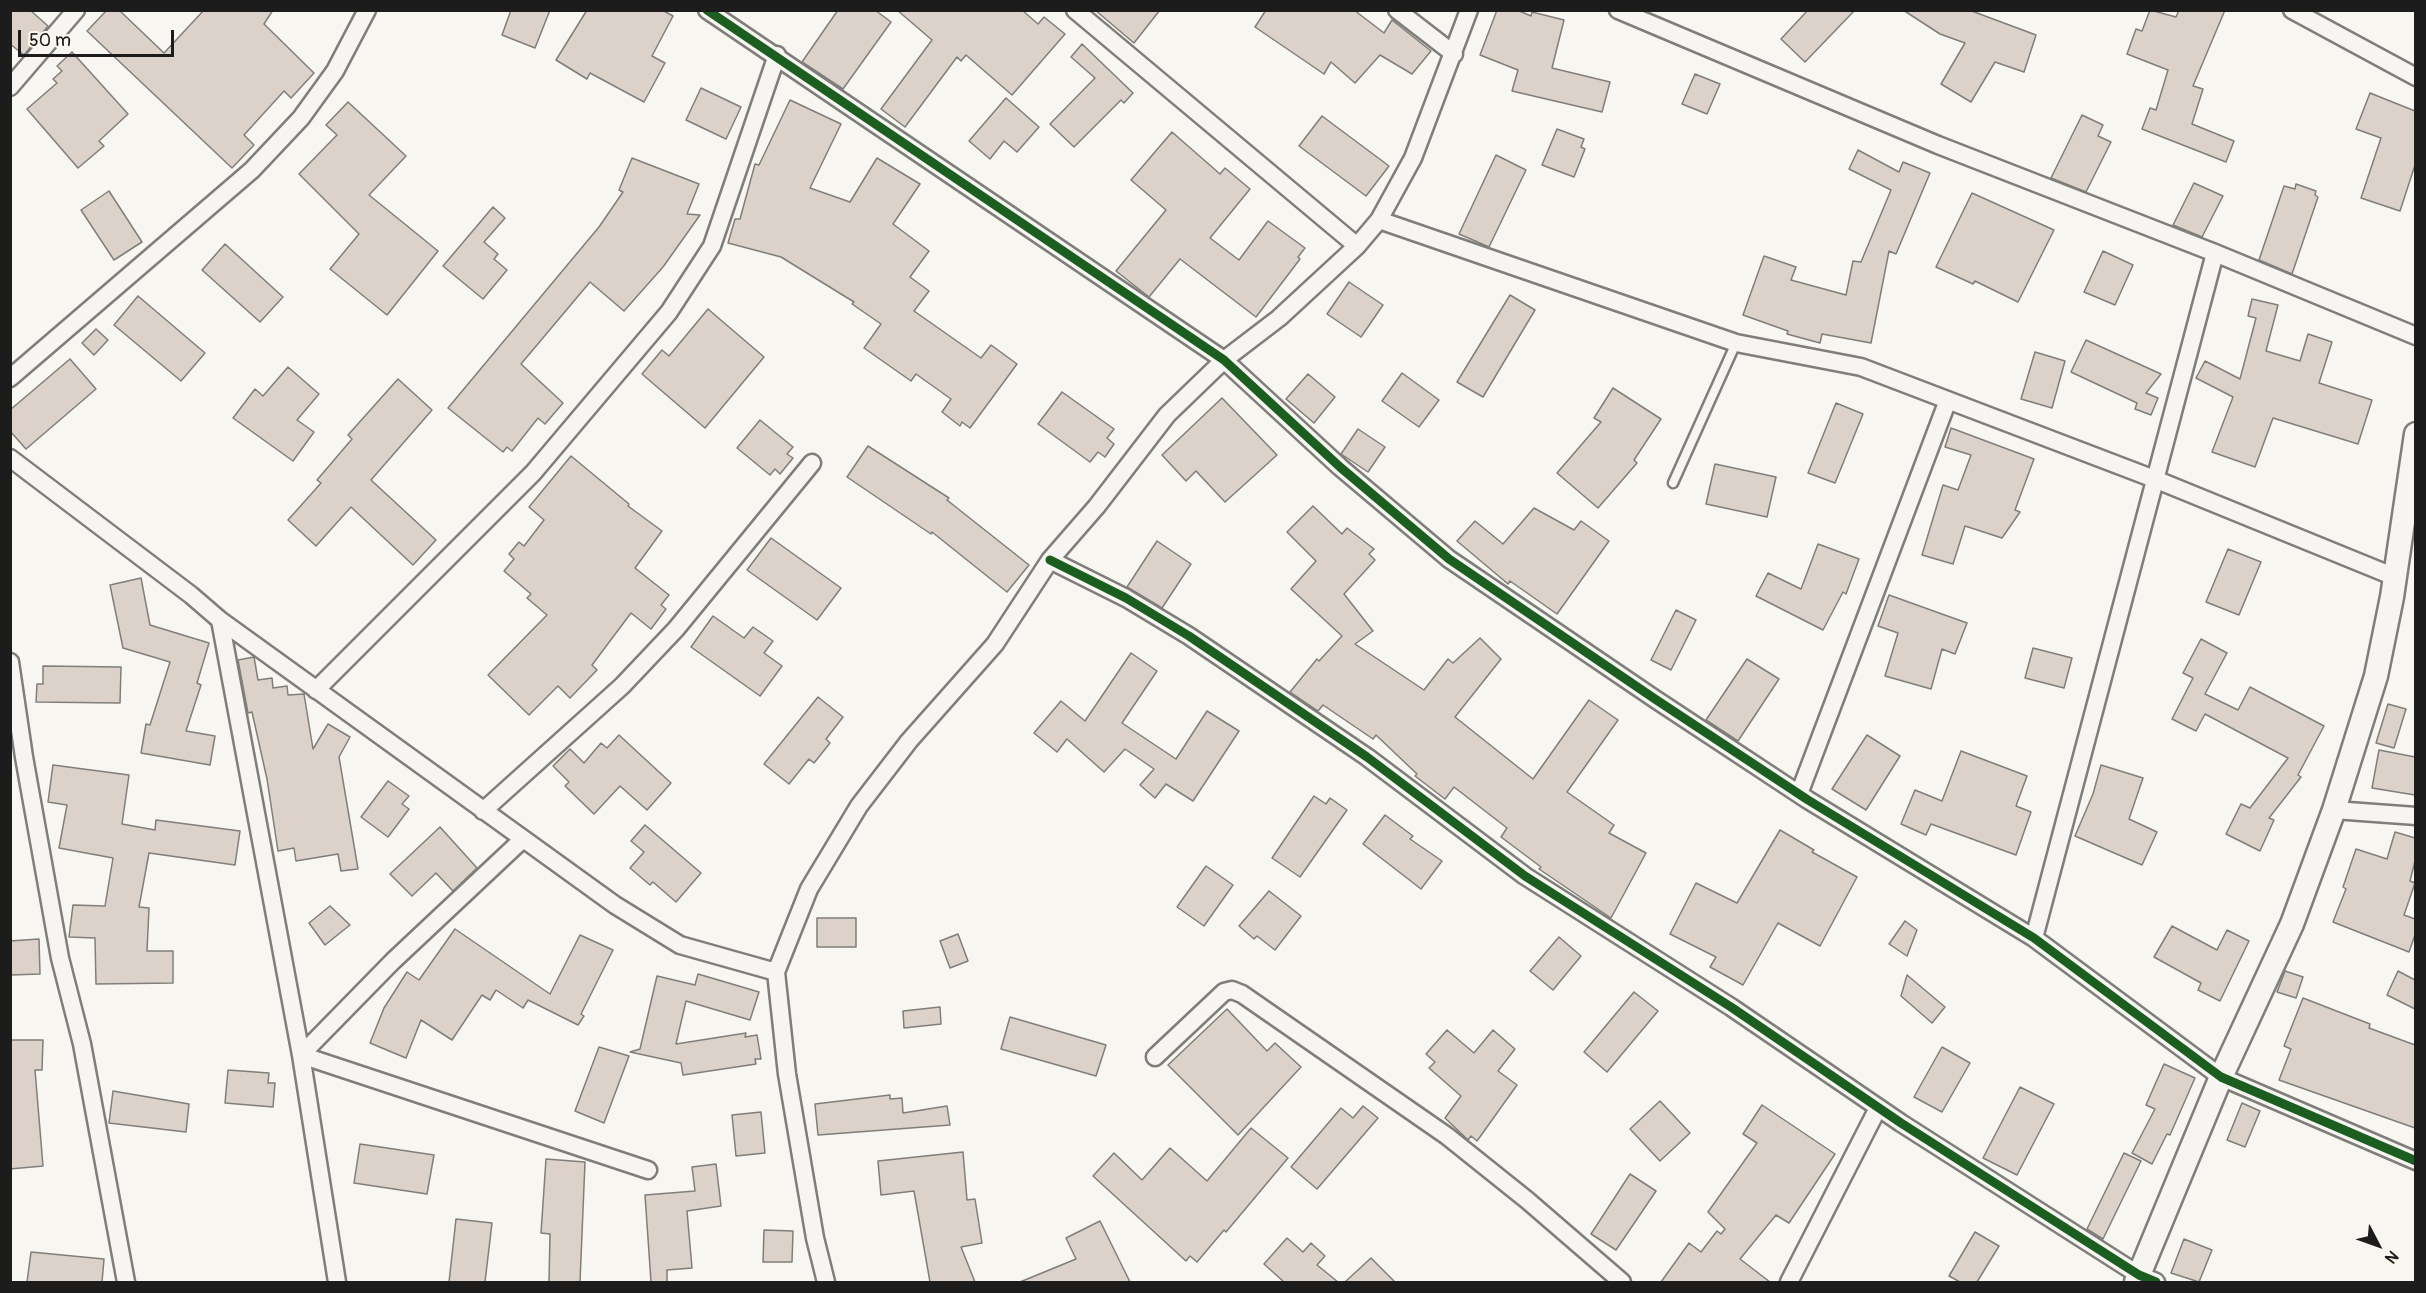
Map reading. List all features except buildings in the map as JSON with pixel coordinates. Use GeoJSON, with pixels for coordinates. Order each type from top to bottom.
{"type":"FeatureCollection","features":[{"type":"Feature","properties":{"kind":"street"},"geometry":{"type":"LineString","coordinates":[[10,87],[76,10]]}},
{"type":"Feature","properties":{"kind":"street"},"geometry":{"type":"LineString","coordinates":[[10,378],[252,170],[302,117],[335,71],[367,10]]}},
{"type":"Feature","properties":{"kind":"street"},"geometry":{"type":"LineString","coordinates":[[707,10],[1224,360],[1340,467],[1449,559],[1799,794],[2034,938],[2222,1077],[2415,1161]]}},
{"type":"Feature","properties":{"kind":"street"},"geometry":{"type":"LineString","coordinates":[[1075,10],[1357,246]]}},
{"type":"Feature","properties":{"kind":"street"},"geometry":{"type":"LineString","coordinates":[[1397,10],[1454,54]]}},
{"type":"Feature","properties":{"kind":"street"},"geometry":{"type":"LineString","coordinates":[[826,1282],[815,1238],[787,1074],[776,972],[809,890],[859,806],[909,741],[995,644],[1050,560],[1097,506],[1167,415],[1224,360],[1279,318],[1357,246],[1379,220],[1413,158],[1469,10]]}},
{"type":"Feature","properties":{"kind":"street"},"geometry":{"type":"LineString","coordinates":[[1618,10],[1938,145],[2215,253],[2415,336]]}},
{"type":"Feature","properties":{"kind":"street"},"geometry":{"type":"LineString","coordinates":[[2292,10],[2415,77]]}},
{"type":"Feature","properties":{"kind":"street"},"geometry":{"type":"LineString","coordinates":[[316,690],[533,473],[669,312],[712,246],[777,56]]}},
{"type":"Feature","properties":{"kind":"street"},"geometry":{"type":"LineString","coordinates":[[1379,220],[1736,343],[1860,367],[2157,480],[2395,577]]}},
{"type":"Feature","properties":{"kind":"street"},"geometry":{"type":"LineString","coordinates":[[2034,938],[2157,480],[2215,253]]}},
{"type":"Feature","properties":{"kind":"street"},"geometry":{"type":"LineString","coordinates":[[1799,794],[1948,400]]}},
{"type":"Feature","properties":{"kind":"street"},"geometry":{"type":"LineString","coordinates":[[1050,560],[1126,598],[1189,636],[1367,757],[1525,876],[1731,1007],[1878,1108],[2144,1280],[2222,1077],[2292,924],[2334,810],[2376,676],[2395,577],[2409,522],[2415,434]]}},
{"type":"Feature","properties":{"kind":"street"},"geometry":{"type":"LineString","coordinates":[[10,458],[191,595],[220,620],[483,812],[615,905],[680,945],[776,972]]}},
{"type":"Feature","properties":{"kind":"street"},"geometry":{"type":"LineString","coordinates":[[483,812],[622,686],[676,629],[812,463]]}},
{"type":"Feature","properties":{"kind":"street"},"geometry":{"type":"LineString","coordinates":[[220,620],[301,1055],[337,1282]]}},
{"type":"Feature","properties":{"kind":"street"},"geometry":{"type":"LineString","coordinates":[[10,662],[60,958],[82,1044],[126,1282]]}},
{"type":"Feature","properties":{"kind":"street"},"geometry":{"type":"LineString","coordinates":[[2334,810],[2415,816]]}},
{"type":"Feature","properties":{"kind":"street"},"geometry":{"type":"LineString","coordinates":[[301,1055],[393,961],[523,839]]}},
{"type":"Feature","properties":{"kind":"street"},"geometry":{"type":"LineString","coordinates":[[1155,1057],[1224,992],[1232,990],[1242,994],[1447,1136],[1527,1200],[1622,1282]]}},
{"type":"Feature","properties":{"kind":"street"},"geometry":{"type":"LineString","coordinates":[[301,1055],[648,1170]]}},
{"type":"Feature","properties":{"kind":"street"},"geometry":{"type":"LineString","coordinates":[[1789,1282],[1878,1108]]}},
{"type":"Feature","properties":{"kind":"lane"},"geometry":{"type":"LineString","coordinates":[[1673,483],[1736,343]]}},
{"type":"Feature","properties":{"kind":"cycle path"},"geometry":{"type":"LineString","coordinates":[[707,10],[1224,360],[1340,467],[1449,559],[1655,699],[1808,800],[2034,938],[2221,1077],[2416,1161]]}},
{"type":"Feature","properties":{"kind":"cycle path"},"geometry":{"type":"LineString","coordinates":[[1050,560],[1126,598],[1189,636],[1367,757],[1525,876],[1731,1007],[1901,1123],[2139,1275],[2156,1282]]}}]}
